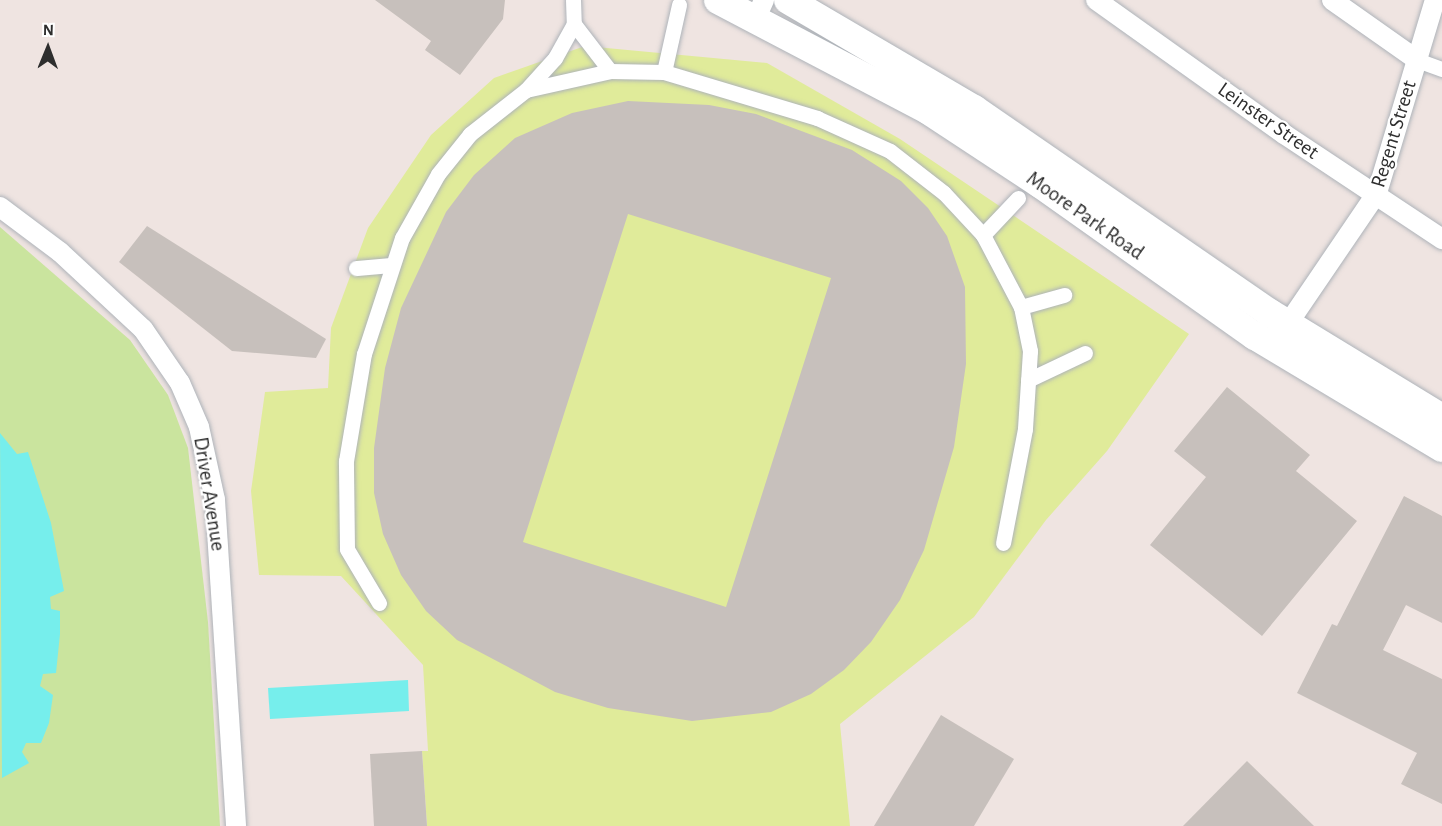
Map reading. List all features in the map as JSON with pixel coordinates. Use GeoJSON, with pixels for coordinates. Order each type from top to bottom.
{"type":"FeatureCollection","features":[{"type":"Feature","properties":{"kind":"main road","name":"Moore Park Road"},"geometry":{"type":"LineString","coordinates":[[718,0],[760,9],[967,136],[1272,347],[1442,448]]}},
{"type":"Feature","properties":{"kind":"main road","name":"Moore Park Road"},"geometry":{"type":"LineString","coordinates":[[788,0],[974,109],[1289,323],[1442,418]]}},
{"type":"Feature","properties":{"kind":"street"},"geometry":{"type":"LineString","coordinates":[[379,603],[347,549],[346,461],[364,354],[392,265],[402,238],[438,174],[470,134],[526,90],[555,58],[574,24],[573,0]]}},
{"type":"Feature","properties":{"kind":"street","name":"Leinster Street"},"geometry":{"type":"LineString","coordinates":[[1096,0],[1284,134],[1377,193],[1442,238]]}},
{"type":"Feature","properties":{"kind":"street"},"geometry":{"type":"LineString","coordinates":[[1332,0],[1417,60],[1442,69]]}},
{"type":"Feature","properties":{"kind":"street","name":"Regent Street"},"geometry":{"type":"LineString","coordinates":[[1272,347],[1377,193],[1435,0]]}},
{"type":"Feature","properties":{"kind":"street"},"geometry":{"type":"LineString","coordinates":[[664,72],[679,4]]}},
{"type":"Feature","properties":{"kind":"street"},"geometry":{"type":"LineString","coordinates":[[574,24],[610,71]]}},
{"type":"Feature","properties":{"kind":"street"},"geometry":{"type":"LineString","coordinates":[[526,90],[610,71],[664,72],[817,118],[890,151],[944,193],[983,235],[1021,307],[1030,351],[1025,429],[1003,543]]}},
{"type":"Feature","properties":{"kind":"street"},"geometry":{"type":"LineString","coordinates":[[983,235],[1018,198]]}},
{"type":"Feature","properties":{"kind":"street","name":"Driver Avenue"},"geometry":{"type":"LineString","coordinates":[[0,207],[60,252],[143,329],[164,355],[189,401],[206,450],[215,500],[236,826]]}},
{"type":"Feature","properties":{"kind":"street"},"geometry":{"type":"LineString","coordinates":[[356,268],[392,265]]}},
{"type":"Feature","properties":{"kind":"street"},"geometry":{"type":"LineString","coordinates":[[1021,307],[1064,295]]}},
{"type":"Feature","properties":{"kind":"street"},"geometry":{"type":"LineString","coordinates":[[1028,380],[1085,353]]}},
{"type":"Feature","properties":{"kind":"green space"},"geometry":{"type":"Polygon","coordinates":[[[585,46],[767,63],[900,139],[1189,334],[1107,451],[1046,520],[974,617],[840,724],[850,826],[427,826],[422,751],[428,751],[423,665],[341,576],[259,575],[251,491],[265,392],[328,388],[331,328],[368,228],[431,135],[494,78],[585,46]]]}},
{"type":"Feature","properties":{"kind":"green space"},"geometry":{"type":"Polygon","coordinates":[[[0,227],[130,340],[168,395],[188,448],[208,622],[220,826],[0,826],[0,227]]]}},
{"type":"Feature","properties":{"kind":"water"},"geometry":{"type":"Polygon","coordinates":[[[0,433],[17,454],[28,452],[51,523],[64,591],[50,597],[51,609],[60,611],[60,634],[56,673],[43,674],[40,686],[53,695],[49,723],[41,743],[26,743],[22,752],[29,763],[2,778],[0,433]]]}},
{"type":"Feature","properties":{"kind":"water"},"geometry":{"type":"Polygon","coordinates":[[[408,680],[409,711],[270,719],[268,688],[408,680]]]}},
{"type":"Feature","properties":{"kind":"building"},"geometry":{"type":"Polygon","coordinates":[[[375,0],[505,0],[503,19],[460,75],[425,50],[431,41],[375,0]]]}},
{"type":"Feature","properties":{"kind":"building"},"geometry":{"type":"Polygon","coordinates":[[[628,101],[709,105],[756,114],[852,150],[901,181],[928,208],[947,236],[965,287],[966,364],[954,447],[924,550],[900,600],[871,642],[844,670],[811,694],[771,712],[692,721],[608,708],[555,692],[457,640],[426,611],[401,575],[383,534],[374,493],[374,448],[385,368],[401,308],[446,212],[474,175],[515,138],[572,113],[628,101]],[[628,214],[523,542],[726,607],[831,278],[628,214]]]}},
{"type":"Feature","properties":{"kind":"building"},"geometry":{"type":"Polygon","coordinates":[[[147,226],[326,339],[316,358],[232,351],[119,262],[147,226]]]}},
{"type":"Feature","properties":{"kind":"building"},"geometry":{"type":"Polygon","coordinates":[[[1227,387],[1310,455],[1296,471],[1357,521],[1262,636],[1150,545],[1206,477],[1174,451],[1227,387]]]}},
{"type":"Feature","properties":{"kind":"building"},"geometry":{"type":"Polygon","coordinates":[[[1404,496],[1442,516],[1442,623],[1406,605],[1383,650],[1442,679],[1442,804],[1401,784],[1417,753],[1297,693],[1332,624],[1337,626],[1404,496]]]}},
{"type":"Feature","properties":{"kind":"building"},"geometry":{"type":"Polygon","coordinates":[[[941,715],[1014,759],[974,826],[874,826],[941,715]]]}},
{"type":"Feature","properties":{"kind":"building"},"geometry":{"type":"Polygon","coordinates":[[[422,751],[427,826],[374,826],[370,754],[422,751]]]}},
{"type":"Feature","properties":{"kind":"building"},"geometry":{"type":"Polygon","coordinates":[[[1247,761],[1314,826],[1183,826],[1247,761]]]}}]}
